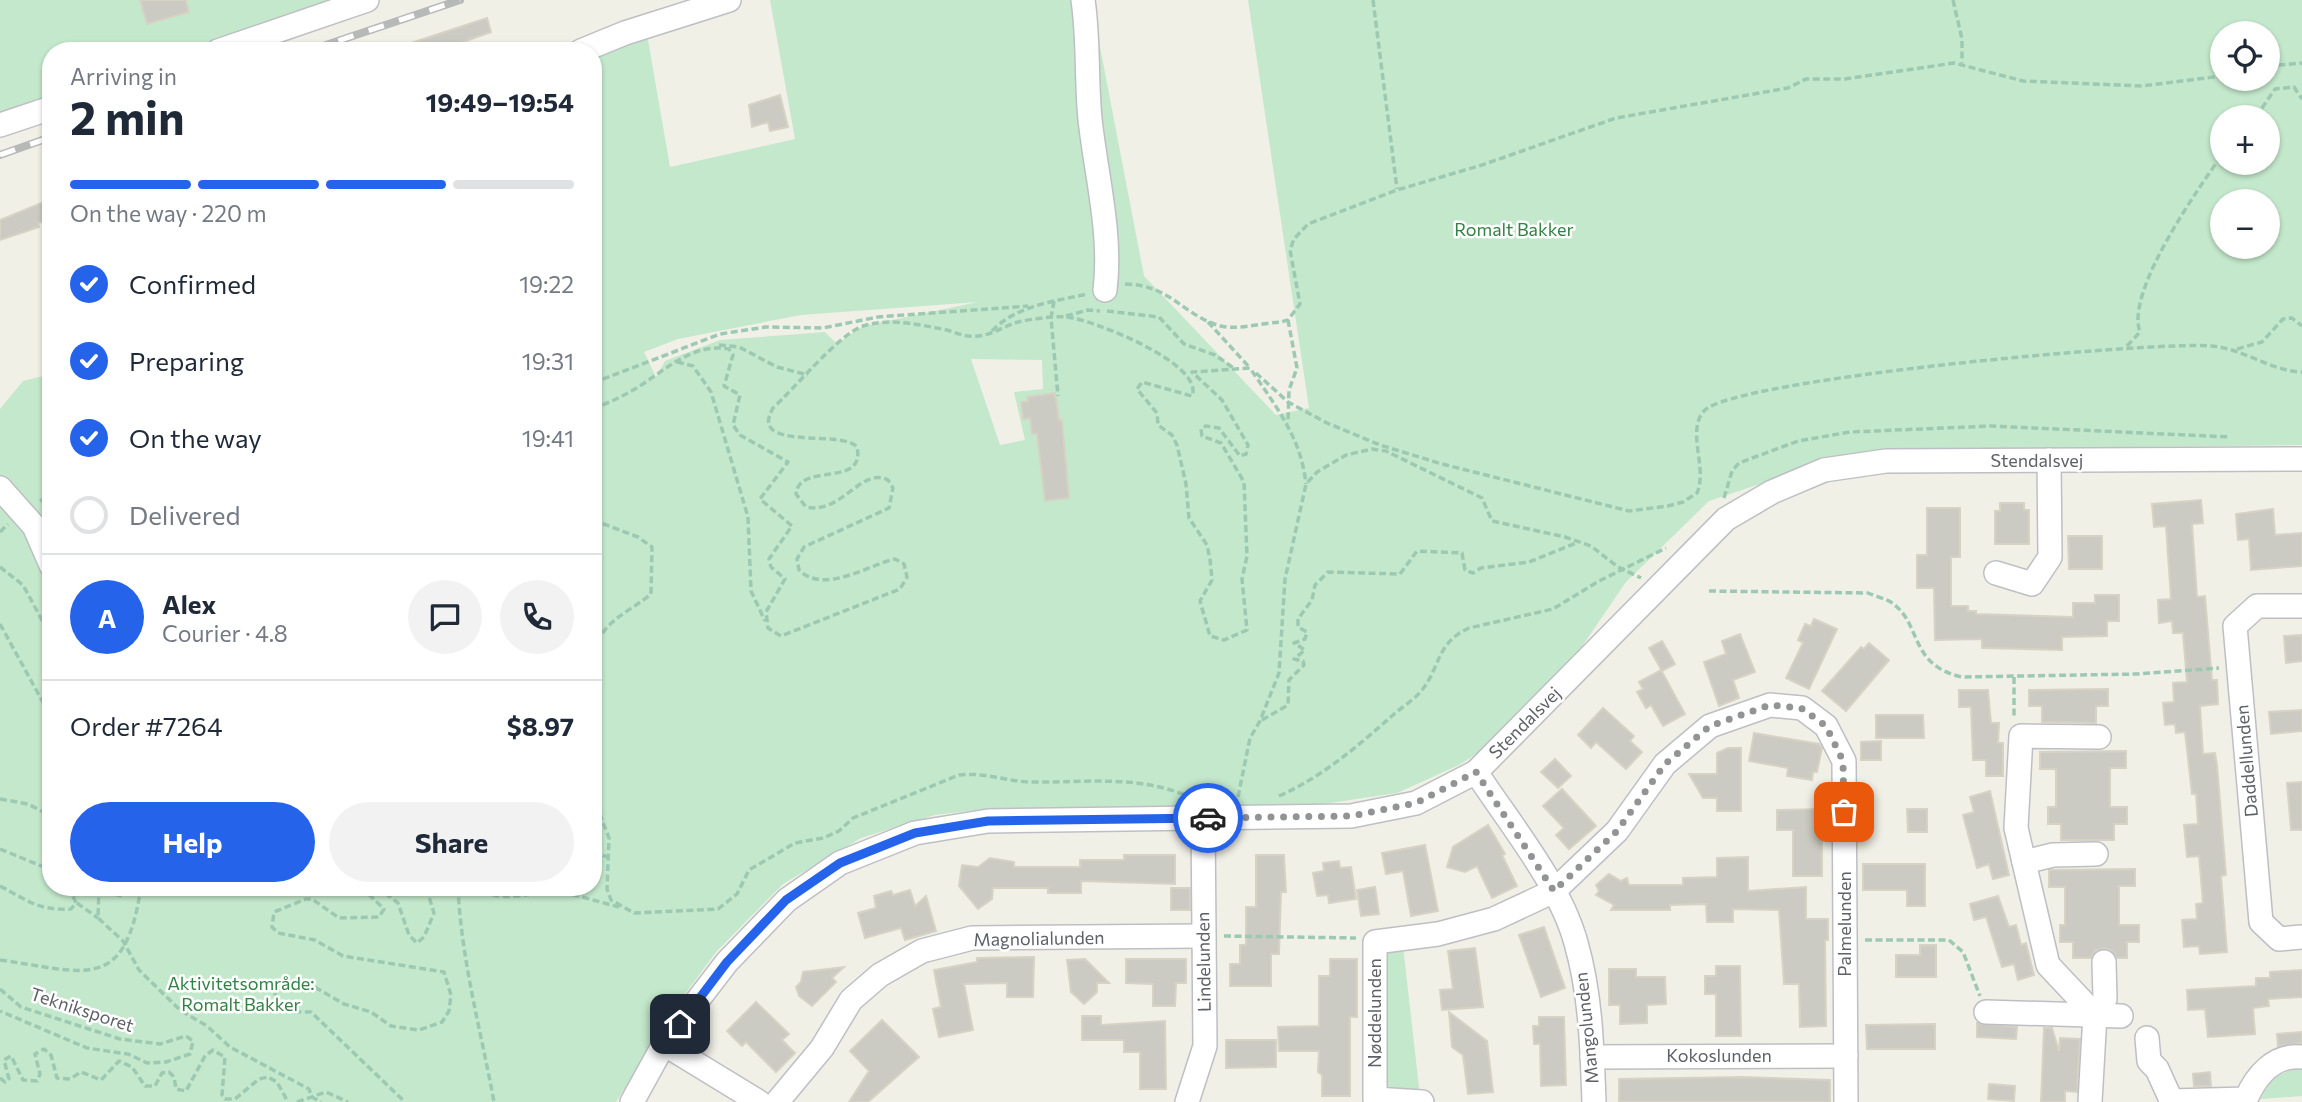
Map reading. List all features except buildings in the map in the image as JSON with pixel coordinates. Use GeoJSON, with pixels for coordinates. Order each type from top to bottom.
{"type":"FeatureCollection","features":[{"type":"Feature","properties":{"kind":"street"},"geometry":{"type":"LineString","coordinates":[[244,42],[367,0]]}},
{"type":"Feature","properties":{"kind":"street"},"geometry":{"type":"LineString","coordinates":[[602,42],[729,0]]}},
{"type":"Feature","properties":{"kind":"street"},"geometry":{"type":"LineString","coordinates":[[1083,0],[1087,30],[1090,115],[1109,262],[1105,290]]}},
{"type":"Feature","properties":{"kind":"street"},"geometry":{"type":"LineString","coordinates":[[0,125],[42,111]]}},
{"type":"Feature","properties":{"kind":"street","name":"Stendalsvej"},"geometry":{"type":"LineString","coordinates":[[632,1102],[664,1044],[727,962],[786,900],[840,863],[915,833],[988,821],[1201,809],[1351,816],[1416,803],[1476,772],[1726,519],[1772,492],[1824,470],[1886,461],[2302,459]]}},
{"type":"Feature","properties":{"kind":"street"},"geometry":{"type":"LineString","coordinates":[[1997,573],[2032,584],[2050,557],[2049,460]]}},
{"type":"Feature","properties":{"kind":"street"},"geometry":{"type":"LineString","coordinates":[[0,488],[34,526],[42,544]]}},
{"type":"Feature","properties":{"kind":"street","name":"Daddellunden"},"geometry":{"type":"LineString","coordinates":[[2302,606],[2257,606],[2235,626],[2261,922],[2279,939],[2302,937]]}},
{"type":"Feature","properties":{"kind":"street","name":"Palmelunden"},"geometry":{"type":"LineString","coordinates":[[1554,891],[1617,831],[1665,764],[1710,726],[1770,705],[1801,708],[1826,726],[1843,761],[1846,1102]]}},
{"type":"Feature","properties":{"kind":"street"},"geometry":{"type":"LineString","coordinates":[[2095,1015],[2048,965],[2017,828],[2021,736],[2099,737]]}},
{"type":"Feature","properties":{"kind":"street","name":"Mangolunden"},"geometry":{"type":"LineString","coordinates":[[1476,772],[1554,891],[1576,940],[1587,992],[1594,1102]]}},
{"type":"Feature","properties":{"kind":"street","name":"Lindelunden"},"geometry":{"type":"LineString","coordinates":[[1187,1102],[1205,1046],[1201,809]]}},
{"type":"Feature","properties":{"kind":"street"},"geometry":{"type":"LineString","coordinates":[[2024,862],[2053,855],[2096,855]]}},
{"type":"Feature","properties":{"kind":"street","name":"Nøddelunden"},"geometry":{"type":"LineString","coordinates":[[1422,1102],[1375,1099],[1375,942],[1438,934],[1494,919],[1554,891]]}},
{"type":"Feature","properties":{"kind":"street","name":"Magnolialunden"},"geometry":{"type":"LineString","coordinates":[[777,1102],[822,1048],[851,1000],[880,975],[922,951],[972,938],[1202,936]]}},
{"type":"Feature","properties":{"kind":"street"},"geometry":{"type":"LineString","coordinates":[[2090,1102],[2095,1015],[2105,999],[2104,962]]}},
{"type":"Feature","properties":{"kind":"street"},"geometry":{"type":"LineString","coordinates":[[1986,1012],[2121,1016]]}},
{"type":"Feature","properties":{"kind":"street"},"geometry":{"type":"LineString","coordinates":[[2147,1038],[2149,1061],[2157,1069],[2172,1101],[2246,1099],[2262,1071],[2278,1061],[2302,1057]]}},
{"type":"Feature","properties":{"kind":"street"},"geometry":{"type":"LineString","coordinates":[[664,1044],[759,1102]]}},
{"type":"Feature","properties":{"kind":"street","name":"Kokoslunden"},"geometry":{"type":"LineString","coordinates":[[1592,1057],[1846,1056]]}},
{"type":"Feature","properties":{"kind":"path"},"geometry":{"type":"LineString","coordinates":[[1373,0],[1397,190]]}},
{"type":"Feature","properties":{"kind":"path"},"geometry":{"type":"LineString","coordinates":[[1953,0],[1962,39],[1962,65]]}},
{"type":"Feature","properties":{"kind":"path"},"geometry":{"type":"LineString","coordinates":[[992,332],[1006,316],[1034,306],[1123,284],[1140,284],[1172,296],[1219,326],[1232,327],[1288,320],[1300,304],[1290,262],[1294,239],[1308,224],[1397,190],[1482,165],[1616,118],[1788,88],[1807,79],[1844,79],[1955,63],[2023,80],[2142,86],[2210,78]]}},
{"type":"Feature","properties":{"kind":"path"},"geometry":{"type":"LineString","coordinates":[[2280,65],[2302,64]]}},
{"type":"Feature","properties":{"kind":"path"},"geometry":{"type":"LineString","coordinates":[[2264,105],[2275,89],[2294,87],[2302,99]]}},
{"type":"Feature","properties":{"kind":"path"},"geometry":{"type":"LineString","coordinates":[[2126,347],[2136,341],[2140,332],[2136,316],[2159,254],[2210,174]]}},
{"type":"Feature","properties":{"kind":"path"},"geometry":{"type":"LineString","coordinates":[[1054,301],[1051,318],[1058,396]]}},
{"type":"Feature","properties":{"kind":"path"},"geometry":{"type":"LineString","coordinates":[[602,379],[720,334],[766,327],[823,328],[878,317],[1034,306]]}},
{"type":"Feature","properties":{"kind":"path"},"geometry":{"type":"LineString","coordinates":[[675,361],[693,366],[711,392],[748,517],[751,591],[756,607],[773,633],[789,636],[900,589],[908,573],[904,564],[895,559],[855,575],[821,579],[808,577],[799,570],[797,559],[804,547],[889,508],[894,495],[888,480],[876,476],[864,481],[835,504],[818,509],[800,503],[797,490],[804,479],[842,473],[853,468],[858,456],[856,444],[847,439],[784,437],[772,428],[769,414],[837,345],[863,326],[898,321],[944,329],[962,336],[978,337],[1018,322],[1064,317],[1088,310],[1159,317],[1184,344],[1215,355],[1235,369]]}},
{"type":"Feature","properties":{"kind":"path"},"geometry":{"type":"LineString","coordinates":[[1064,317],[1086,321],[1137,341],[1185,373],[1192,383],[1192,396],[1142,382],[1137,389],[1157,413],[1158,425],[1172,435],[1177,445],[1186,484],[1189,518],[1207,545],[1210,559],[1212,580],[1200,601],[1202,613],[1210,636],[1224,640],[1242,634],[1249,625],[1242,579],[1247,556],[1245,491],[1221,443],[1202,436],[1201,429],[1206,426],[1219,428],[1240,456],[1246,454],[1248,445],[1222,400],[1192,372],[1250,368]]}},
{"type":"Feature","properties":{"kind":"path"},"geometry":{"type":"LineString","coordinates":[[2235,350],[2262,342],[2283,319],[2292,318],[2302,326]]}},
{"type":"Feature","properties":{"kind":"path"},"geometry":{"type":"LineString","coordinates":[[1207,320],[1250,368],[1288,402],[1326,423],[1380,445],[1573,498],[1642,511],[1683,502],[1697,493],[1702,467],[1697,425],[1708,407],[1722,400],[1810,382],[2126,347],[2179,345],[2235,350],[2266,363],[2302,372]]}},
{"type":"Feature","properties":{"kind":"path"},"geometry":{"type":"LineString","coordinates":[[1288,320],[1297,368],[1288,402],[1288,425]]}},
{"type":"Feature","properties":{"kind":"path"},"geometry":{"type":"LineString","coordinates":[[700,341],[732,352],[724,386],[740,395],[733,421],[735,429],[788,462],[760,499],[792,526],[769,559],[771,567],[785,579],[766,612],[766,624]]}},
{"type":"Feature","properties":{"kind":"path"},"geometry":{"type":"LineString","coordinates":[[602,405],[629,393],[675,361],[711,347],[730,344],[777,367],[808,375]]}},
{"type":"Feature","properties":{"kind":"path"},"geometry":{"type":"LineString","coordinates":[[1234,805],[1239,796],[1250,738],[1261,721],[1279,673],[1285,579],[1306,484],[1303,457],[1288,425],[1250,368]]}},
{"type":"Feature","properties":{"kind":"path"},"geometry":{"type":"LineString","coordinates":[[1306,484],[1317,471],[1346,456],[1372,449],[1387,452],[1482,498],[1493,521],[1579,542],[1604,553],[1618,567],[1626,568],[1642,578]]}},
{"type":"Feature","properties":{"kind":"path"},"geometry":{"type":"LineString","coordinates":[[602,524],[651,545],[652,569],[651,594],[618,614],[602,635]]}},
{"type":"Feature","properties":{"kind":"path"},"geometry":{"type":"LineString","coordinates":[[1261,721],[1288,705],[1289,680],[1304,664],[1303,661],[1294,659],[1305,650],[1294,643],[1305,639],[1307,632],[1298,627],[1298,619],[1312,600],[1315,585],[1328,572],[1382,576],[1400,574],[1417,551],[1441,550],[1462,553],[1465,570],[1473,573],[1481,568],[1529,562],[1579,542]]}},
{"type":"Feature","properties":{"kind":"path"},"geometry":{"type":"LineString","coordinates":[[0,566],[23,585],[42,620]]}},
{"type":"Feature","properties":{"kind":"path"},"geometry":{"type":"LineString","coordinates":[[1271,799],[1310,780],[1364,742],[1422,690],[1440,652],[1457,633],[1553,609],[1626,568]]}},
{"type":"Feature","properties":{"kind":"path"},"geometry":{"type":"LineString","coordinates":[[1709,592],[1868,593],[1890,601],[1903,614],[1922,654],[1939,669],[1962,677],[2239,667]]}},
{"type":"Feature","properties":{"kind":"path"},"geometry":{"type":"LineString","coordinates":[[0,624],[42,701]]}},
{"type":"Feature","properties":{"kind":"path"},"geometry":{"type":"LineString","coordinates":[[2014,677],[2014,722],[2021,736]]}},
{"type":"Feature","properties":{"kind":"path"},"geometry":{"type":"LineString","coordinates":[[602,819],[609,838],[607,889],[611,900],[634,913],[718,909],[737,894],[749,870],[795,843],[823,838],[839,831],[853,818],[960,775],[974,773],[1030,782],[1126,781],[1163,785],[1201,809]]}},
{"type":"Feature","properties":{"kind":"path"},"geometry":{"type":"LineString","coordinates":[[0,799],[28,804],[42,811]]}},
{"type":"Feature","properties":{"kind":"path"},"geometry":{"type":"LineString","coordinates":[[0,849],[42,866]]}},
{"type":"Feature","properties":{"kind":"path"},"geometry":{"type":"LineString","coordinates":[[602,856],[608,858]]}},
{"type":"Feature","properties":{"kind":"path"},"geometry":{"type":"LineString","coordinates":[[0,886],[34,906],[71,909],[76,903]]}},
{"type":"Feature","properties":{"kind":"path"},"geometry":{"type":"LineString","coordinates":[[73,896],[76,903],[98,918],[126,947],[139,970],[181,1011],[207,1026],[230,1048],[309,1089],[312,1097],[321,1102]]}},
{"type":"Feature","properties":{"kind":"path"},"geometry":{"type":"LineString","coordinates":[[98,918],[99,896]]}},
{"type":"Feature","properties":{"kind":"path"},"geometry":{"type":"LineString","coordinates":[[0,960],[90,972],[116,961],[126,947],[139,896]]}},
{"type":"Feature","properties":{"kind":"path"},"geometry":{"type":"LineString","coordinates":[[370,896],[384,909],[379,917],[339,918],[312,900],[306,899],[274,912],[272,927],[278,933],[315,940],[343,956],[444,972],[451,995],[449,1011],[442,1022],[419,1030],[399,1029],[304,981],[286,983],[275,993],[275,999],[277,1006],[293,1012],[311,1012],[405,1102]]}},
{"type":"Feature","properties":{"kind":"path"},"geometry":{"type":"LineString","coordinates":[[389,896],[398,903],[409,935],[417,943],[424,937],[434,913],[429,896]]}},
{"type":"Feature","properties":{"kind":"path"},"geometry":{"type":"LineString","coordinates":[[458,896],[460,939],[470,973],[494,1102]]}},
{"type":"Feature","properties":{"kind":"path"},"geometry":{"type":"LineString","coordinates":[[581,896],[624,908]]}},
{"type":"Feature","properties":{"kind":"path"},"geometry":{"type":"LineString","coordinates":[[1202,936],[1355,937],[1375,942]]}},
{"type":"Feature","properties":{"kind":"path"},"geometry":{"type":"LineString","coordinates":[[1845,940],[1948,940],[1963,952],[1986,1012]]}},
{"type":"Feature","properties":{"kind":"path","name":"Tekniksporet"},"geometry":{"type":"LineString","coordinates":[[0,989],[22,1007],[120,1039],[160,1044],[186,1036],[193,1041],[193,1048],[190,1054],[166,1062],[147,1063],[128,1054],[87,1048],[0,1011]]}},
{"type":"Feature","properties":{"kind":"path","name":"Tekniksporet"},"geometry":{"type":"LineString","coordinates":[[0,1078],[5,1082],[9,1079],[4,1060],[11,1055],[23,1080],[37,1081],[40,1074],[35,1054],[44,1049],[51,1055],[57,1078],[70,1079],[81,1072],[101,1080],[119,1061],[132,1067],[145,1086],[155,1086],[162,1073],[169,1072],[174,1077],[176,1089],[186,1091],[205,1056],[213,1050],[225,1057],[222,1095],[225,1099],[235,1099],[260,1079],[268,1077],[276,1082],[288,1102]]}},
{"type":"Feature","properties":{"kind":"path"},"geometry":{"type":"LineString","coordinates":[[297,1102],[326,1092],[348,1102]]}},
{"type":"Feature","properties":{"kind":"green space"},"geometry":{"type":"Polygon","coordinates":[[[0,0],[333,0],[210,42],[42,42],[42,100],[0,115],[0,0]]]}},
{"type":"Feature","properties":{"kind":"green space"},"geometry":{"type":"Polygon","coordinates":[[[770,0],[1091,0],[1144,276],[1276,415],[1309,408],[1248,0],[2302,0],[2302,445],[1977,449],[1841,457],[1709,501],[1626,582],[1572,661],[1487,747],[1459,765],[1397,793],[1303,807],[984,809],[935,815],[861,838],[783,884],[716,952],[682,998],[616,1102],[0,1102],[0,409],[23,381],[42,376],[42,896],[602,896],[602,56],[647,34],[670,167],[795,139],[770,0]],[[978,302],[801,315],[678,339],[644,352],[656,377],[665,361],[720,340],[825,332],[837,344],[863,326],[978,302]],[[971,359],[1000,445],[1025,440],[1014,392],[1043,389],[1042,360],[971,359]]]}},
{"type":"Feature","properties":{"kind":"green space"},"geometry":{"type":"Polygon","coordinates":[[[1403,946],[1420,1096],[1388,1093],[1379,1080],[1383,953],[1403,946]]]}},
{"type":"Feature","properties":{"kind":"green space"},"geometry":{"type":"Polygon","coordinates":[[[2296,1069],[2302,1070],[2302,1096],[2261,1099],[2274,1079],[2296,1069]]]}},
{"type":"Feature","properties":{"kind":"railway"},"geometry":{"type":"LineString","coordinates":[[335,42],[460,0]]}},
{"type":"Feature","properties":{"kind":"railway"},"geometry":{"type":"LineString","coordinates":[[0,155],[42,140]]}},
{"type":"Feature","properties":{"kind":"way so far"},"geometry":{"type":"LineString","coordinates":[[1208,818],[1351,816],[1416,803],[1476,772],[1554,891],[1617,831],[1665,764],[1710,726],[1770,705],[1801,708],[1826,726],[1843,761],[1844,812]]}},
{"type":"Feature","properties":{"kind":"route"},"geometry":{"type":"LineString","coordinates":[[680,1024],[727,962],[786,900],[840,863],[915,833],[988,821],[1208,818]]}},
{"type":"Feature","properties":{"kind":"park label","name":"Romalt Bakker"},"geometry":{"type":"Point","coordinates":[1514,230]}},
{"type":"Feature","properties":{"kind":"park label","name":"Aktivitetsområde: Romalt Bakker"},"geometry":{"type":"Point","coordinates":[241,994]}}]}
